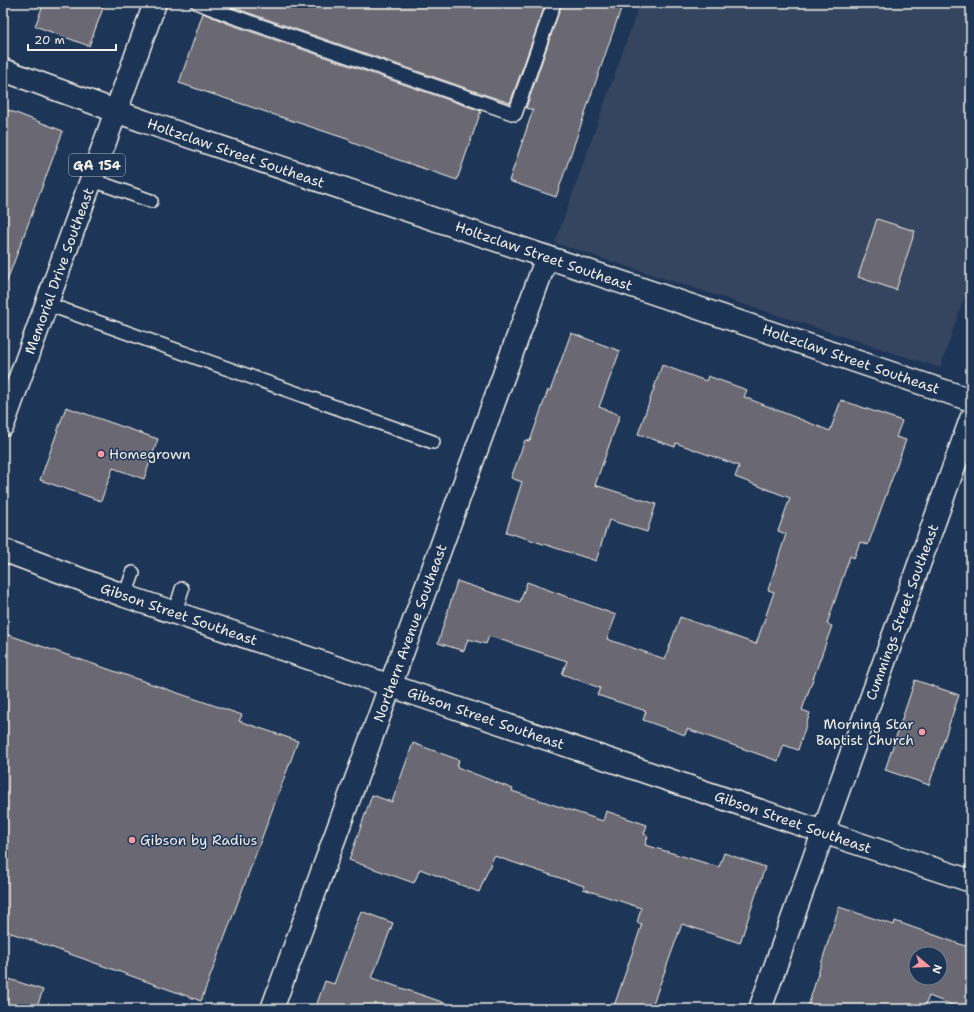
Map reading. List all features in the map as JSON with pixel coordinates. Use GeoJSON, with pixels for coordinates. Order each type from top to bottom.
{"type":"FeatureCollection","features":[{"type":"Feature","properties":{"kind":"street","name":"Memorial Drive Southeast"},"geometry":{"type":"LineString","coordinates":[[3,426],[156,3]]}},
{"type":"Feature","properties":{"kind":"street","name":"Holtzclaw Street Southeast"},"geometry":{"type":"LineString","coordinates":[[3,70],[116,112],[971,400]]}},
{"type":"Feature","properties":{"kind":"street","name":"Northern Avenue Southeast"},"geometry":{"type":"LineString","coordinates":[[272,1009],[547,257]]}},
{"type":"Feature","properties":{"kind":"street","name":"Cummings Street Southeast"},"geometry":{"type":"LineString","coordinates":[[760,1009],[971,419]]}},
{"type":"Feature","properties":{"kind":"street","name":"Gibson Street Southeast"},"geometry":{"type":"LineString","coordinates":[[3,550],[125,596],[971,881]]}},
{"type":"Feature","properties":{"kind":"lane"},"geometry":{"type":"LineString","coordinates":[[198,3],[239,19],[515,114],[554,3]]}},
{"type":"Feature","properties":{"kind":"lane"},"geometry":{"type":"LineString","coordinates":[[92,180],[152,201]]}},
{"type":"Feature","properties":{"kind":"lane"},"geometry":{"type":"LineString","coordinates":[[47,304],[433,442]]}},
{"type":"Feature","properties":{"kind":"lane"},"geometry":{"type":"LineString","coordinates":[[125,596],[132,573]]}},
{"type":"Feature","properties":{"kind":"lane"},"geometry":{"type":"LineString","coordinates":[[175,612],[182,590]]}},
{"type":"Feature","properties":{"kind":"shaded area"},"geometry":{"type":"Polygon","coordinates":[[[640,3],[971,3],[971,278],[940,368],[555,243],[640,3]]]}},
{"type":"Feature","properties":{"kind":"building"},"geometry":{"type":"Polygon","coordinates":[[[44,3],[105,3],[89,46],[35,26],[44,3]]]}},
{"type":"Feature","properties":{"kind":"building"},"geometry":{"type":"Polygon","coordinates":[[[220,3],[546,3],[510,103],[220,3]]]}},
{"type":"Feature","properties":{"kind":"building"},"geometry":{"type":"Polygon","coordinates":[[[562,3],[623,3],[556,197],[509,181],[533,110],[526,108],[562,3]]]}},
{"type":"Feature","properties":{"kind":"building"},"geometry":{"type":"Polygon","coordinates":[[[203,13],[229,24],[481,111],[457,180],[390,157],[350,142],[350,140],[179,83],[203,13]]]}},
{"type":"Feature","properties":{"kind":"building"},"geometry":{"type":"Polygon","coordinates":[[[3,108],[63,131],[5,286],[3,285],[3,108]]]}},
{"type":"Feature","properties":{"kind":"building"},"geometry":{"type":"Polygon","coordinates":[[[877,219],[915,231],[896,290],[858,277],[877,219]]]}},
{"type":"Feature","properties":{"kind":"building"},"geometry":{"type":"Polygon","coordinates":[[[571,333],[620,351],[599,407],[620,415],[595,485],[656,504],[647,532],[609,520],[596,561],[506,532],[522,482],[511,478],[525,440],[530,441],[548,390],[550,391],[571,333]]]}},
{"type":"Feature","properties":{"kind":"building"},"geometry":{"type":"Polygon","coordinates":[[[662,365],[706,381],[708,376],[747,390],[744,397],[830,431],[841,400],[902,421],[896,437],[906,440],[868,545],[860,542],[854,558],[850,556],[827,624],[832,626],[802,710],[810,713],[798,750],[784,745],[778,761],[687,729],[685,735],[643,720],[646,711],[597,695],[600,688],[562,674],[567,661],[489,636],[486,644],[468,639],[464,651],[438,643],[457,581],[520,602],[527,582],[616,615],[607,639],[665,659],[680,617],[756,644],[774,592],[768,590],[786,534],[778,531],[790,498],[735,477],[739,466],[676,443],[675,447],[638,434],[662,365]]]}},
{"type":"Feature","properties":{"kind":"building","name":"Homegrown"},"geometry":{"type":"Polygon","coordinates":[[[66,407],[158,439],[144,479],[113,468],[101,501],[40,480],[66,407]]]}},
{"type":"Feature","properties":{"kind":"building","name":"Gibson by Radius"},"geometry":{"type":"Polygon","coordinates":[[[3,633],[242,715],[239,721],[298,741],[201,1001],[3,930],[3,633]]]}},
{"type":"Feature","properties":{"kind":"building","name":"Morning Star Baptist Church"},"geometry":{"type":"Polygon","coordinates":[[[915,680],[959,695],[929,785],[885,770],[915,680]]]}},
{"type":"Feature","properties":{"kind":"building"},"geometry":{"type":"Polygon","coordinates":[[[413,743],[459,760],[457,767],[513,789],[512,791],[603,821],[606,811],[647,825],[644,834],[648,836],[645,845],[719,867],[724,853],[765,867],[740,943],[682,924],[651,1009],[613,1009],[642,924],[637,923],[641,908],[583,889],[584,886],[494,856],[479,892],[420,869],[414,883],[349,860],[372,795],[392,802],[413,743]]]}},
{"type":"Feature","properties":{"kind":"building"},"geometry":{"type":"Polygon","coordinates":[[[839,907],[894,925],[895,921],[971,948],[971,1009],[962,1009],[929,996],[924,1009],[807,1009],[839,907]]]}},
{"type":"Feature","properties":{"kind":"building"},"geometry":{"type":"Polygon","coordinates":[[[361,911],[393,923],[372,978],[451,1005],[450,1009],[315,1009],[325,981],[334,984],[361,911]]]}},
{"type":"Feature","properties":{"kind":"building"},"geometry":{"type":"Polygon","coordinates":[[[3,977],[43,990],[36,1009],[3,1009],[3,977]]]}},
{"type":"Feature","properties":{"kind":"place","name":"Homegrown"},"geometry":{"type":"Point","coordinates":[101,454]}},
{"type":"Feature","properties":{"kind":"place","name":"Morning Star Baptist Church"},"geometry":{"type":"Point","coordinates":[922,732]}},
{"type":"Feature","properties":{"kind":"place","name":"Gibson by Radius"},"geometry":{"type":"Point","coordinates":[132,840]}}]}
